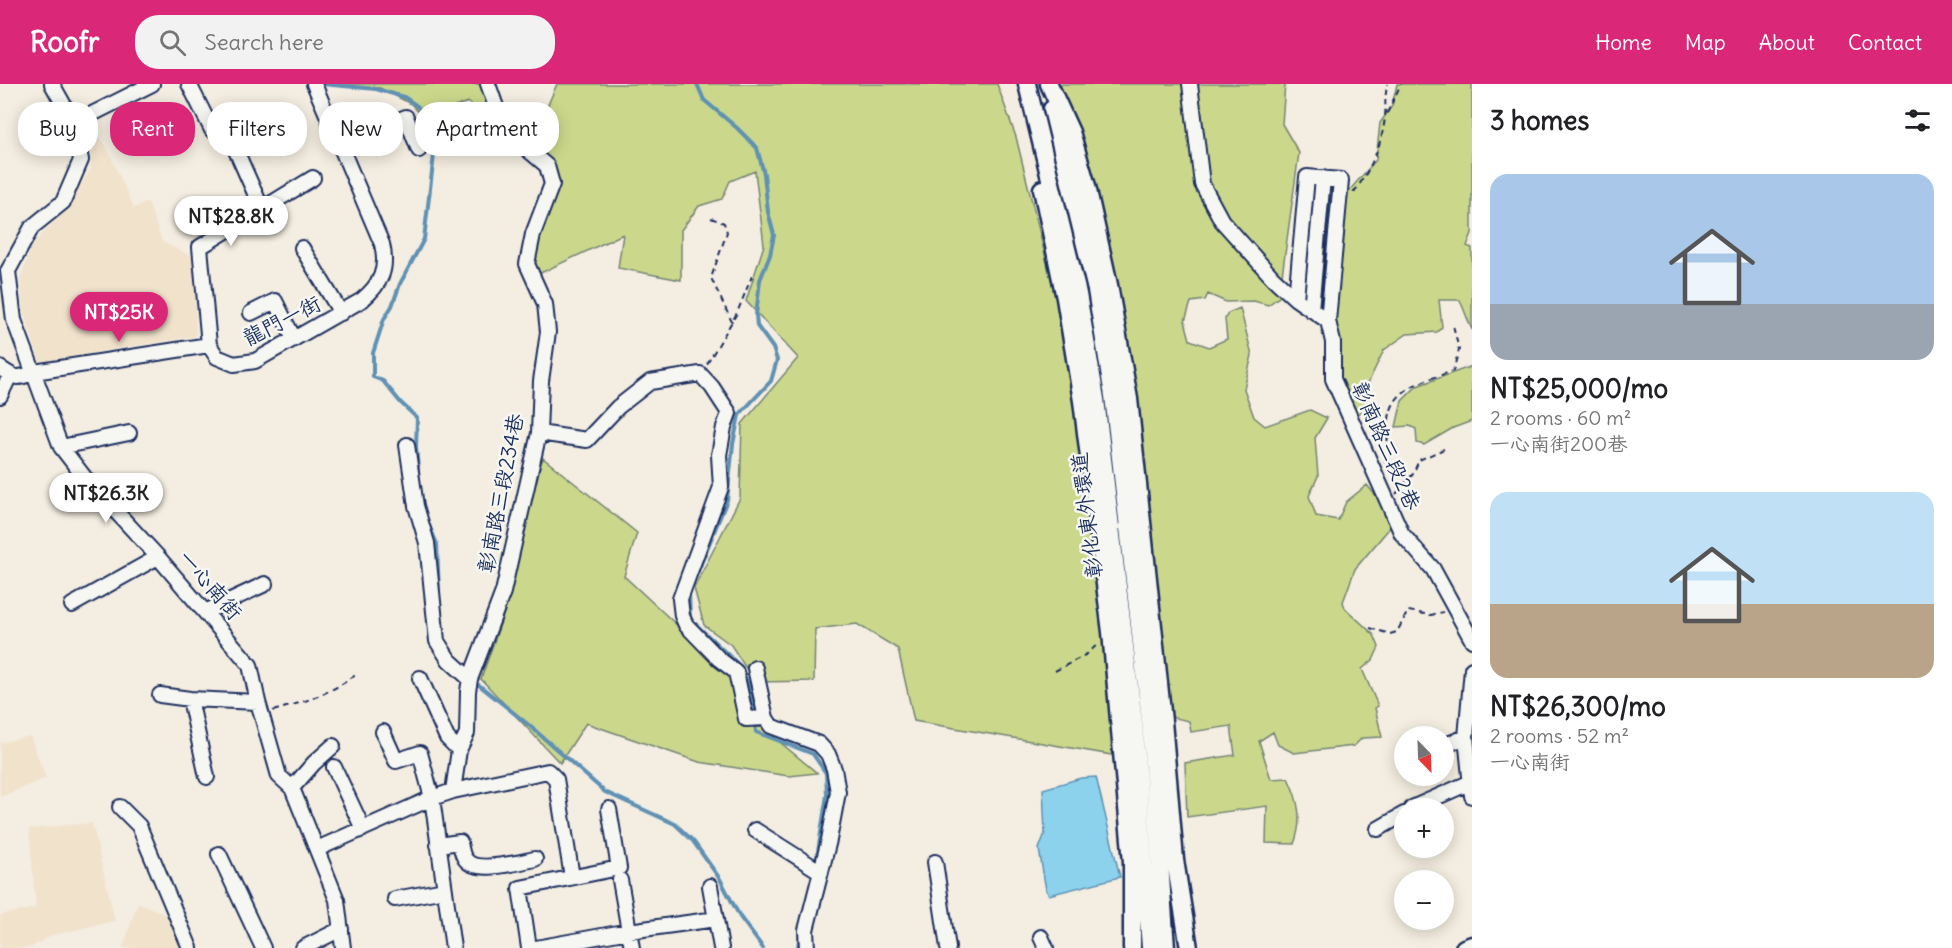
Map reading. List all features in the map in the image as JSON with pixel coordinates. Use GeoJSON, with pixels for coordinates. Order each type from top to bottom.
{"type":"FeatureCollection","features":[{"type":"Feature","properties":{"kind":"main road","name":"彰化東外環道"},"geometry":{"type":"LineString","coordinates":[[1026,84],[1078,294],[1097,410],[1134,723],[1150,948]]}},
{"type":"Feature","properties":{"kind":"main road"},"geometry":{"type":"LineString","coordinates":[[1026,84],[1043,194],[1065,298],[1082,401],[1111,632],[1132,881],[1132,948]]}},
{"type":"Feature","properties":{"kind":"main road","name":"彰化東外環道"},"geometry":{"type":"LineString","coordinates":[[1047,84],[1095,290],[1113,396],[1150,721],[1167,948]]}},
{"type":"Feature","properties":{"kind":"main road"},"geometry":{"type":"LineString","coordinates":[[1047,84],[1071,132],[1087,186],[1109,285],[1129,399],[1178,877],[1189,948]]}},
{"type":"Feature","properties":{"kind":"main road"},"geometry":{"type":"LineString","coordinates":[[1464,948],[1472,945]]}},
{"type":"Feature","properties":{"kind":"street","name":"一心南街"},"geometry":{"type":"LineString","coordinates":[[52,84],[62,102]]}},
{"type":"Feature","properties":{"kind":"street"},"geometry":{"type":"LineString","coordinates":[[98,111],[152,84]]}},
{"type":"Feature","properties":{"kind":"street"},"geometry":{"type":"LineString","coordinates":[[189,84],[207,120]]}},
{"type":"Feature","properties":{"kind":"street"},"geometry":{"type":"LineString","coordinates":[[314,84],[322,102]]}},
{"type":"Feature","properties":{"kind":"street","name":"彰南路三段234巷"},"geometry":{"type":"LineString","coordinates":[[453,791],[459,750],[466,733],[468,691],[503,592],[539,433],[541,381],[548,332],[544,304],[527,264],[533,234],[552,184],[547,166],[521,144],[506,135],[488,84]]}},
{"type":"Feature","properties":{"kind":"street"},"geometry":{"type":"LineString","coordinates":[[1190,84],[1202,184],[1222,220],[1273,278],[1296,299],[1328,321]]}},
{"type":"Feature","properties":{"kind":"street"},"geometry":{"type":"LineString","coordinates":[[403,118],[405,117],[415,141]]}},
{"type":"Feature","properties":{"kind":"street","name":"一心南街"},"geometry":{"type":"LineString","coordinates":[[80,156],[81,160],[63,202],[32,227],[8,271],[14,320],[61,447],[85,478],[158,556],[250,665],[279,776],[292,788],[337,900],[343,948]]}},
{"type":"Feature","properties":{"kind":"street"},"geometry":{"type":"LineString","coordinates":[[238,156],[262,209]]}},
{"type":"Feature","properties":{"kind":"street","name":"龍門一街"},"geometry":{"type":"LineString","coordinates":[[209,345],[217,357],[234,364],[255,361],[341,313],[374,290],[382,275],[386,259],[345,156]]}},
{"type":"Feature","properties":{"kind":"street"},"geometry":{"type":"LineString","coordinates":[[1296,299],[1307,177],[1341,180],[1339,197]]}},
{"type":"Feature","properties":{"kind":"street"},"geometry":{"type":"LineString","coordinates":[[0,396],[5,371],[22,378],[34,372],[209,345],[200,247],[313,178]]}},
{"type":"Feature","properties":{"kind":"street"},"geometry":{"type":"LineString","coordinates":[[1311,310],[1323,178]]}},
{"type":"Feature","properties":{"kind":"street","name":"彰南路三段2巷"},"geometry":{"type":"LineString","coordinates":[[1339,197],[1328,321],[1333,342],[1333,379],[1402,534],[1433,569],[1472,640]]}},
{"type":"Feature","properties":{"kind":"street"},"geometry":{"type":"LineString","coordinates":[[302,248],[341,313]]}},
{"type":"Feature","properties":{"kind":"street"},"geometry":{"type":"LineString","coordinates":[[251,313],[275,301],[294,339]]}},
{"type":"Feature","properties":{"kind":"street"},"geometry":{"type":"LineString","coordinates":[[539,433],[587,440],[618,407],[650,382],[700,374],[712,387],[729,414],[723,427],[719,456],[721,487],[680,599],[682,616],[686,625],[719,659],[736,672],[746,719],[766,718]]}},
{"type":"Feature","properties":{"kind":"street"},"geometry":{"type":"LineString","coordinates":[[61,447],[129,433]]}},
{"type":"Feature","properties":{"kind":"street"},"geometry":{"type":"LineString","coordinates":[[407,446],[416,507],[427,543],[437,641],[449,660],[471,679]]}},
{"type":"Feature","properties":{"kind":"street"},"geometry":{"type":"LineString","coordinates":[[72,605],[158,556]]}},
{"type":"Feature","properties":{"kind":"street"},"geometry":{"type":"LineString","coordinates":[[205,612],[265,584]]}},
{"type":"Feature","properties":{"kind":"street"},"geometry":{"type":"LineString","coordinates":[[755,668],[766,718],[771,726],[819,744],[828,754],[834,770],[838,792],[829,840],[806,930],[807,948]]}},
{"type":"Feature","properties":{"kind":"street"},"geometry":{"type":"LineString","coordinates":[[1443,798],[1471,789],[1466,736],[1470,712],[1472,669]]}},
{"type":"Feature","properties":{"kind":"street"},"geometry":{"type":"LineString","coordinates":[[420,678],[447,738],[459,750]]}},
{"type":"Feature","properties":{"kind":"street"},"geometry":{"type":"LineString","coordinates":[[160,695],[260,708]]}},
{"type":"Feature","properties":{"kind":"street"},"geometry":{"type":"LineString","coordinates":[[190,699],[207,777]]}},
{"type":"Feature","properties":{"kind":"street"},"geometry":{"type":"LineString","coordinates":[[383,732],[396,761],[420,753],[432,798],[453,948]]}},
{"type":"Feature","properties":{"kind":"street"},"geometry":{"type":"LineString","coordinates":[[1454,741],[1466,736]]}},
{"type":"Feature","properties":{"kind":"street"},"geometry":{"type":"LineString","coordinates":[[292,788],[333,746]]}},
{"type":"Feature","properties":{"kind":"street"},"geometry":{"type":"LineString","coordinates":[[334,767],[363,829]]}},
{"type":"Feature","properties":{"kind":"street"},"geometry":{"type":"LineString","coordinates":[[317,849],[432,798],[453,791],[548,771],[556,779],[572,878]]}},
{"type":"Feature","properties":{"kind":"street"},"geometry":{"type":"LineString","coordinates":[[120,807],[139,826],[190,948]]}},
{"type":"Feature","properties":{"kind":"street"},"geometry":{"type":"LineString","coordinates":[[529,948],[520,888],[619,868],[609,809]]}},
{"type":"Feature","properties":{"kind":"street"},"geometry":{"type":"LineString","coordinates":[[1378,830],[1394,820]]}},
{"type":"Feature","properties":{"kind":"street"},"geometry":{"type":"LineString","coordinates":[[755,830],[820,872]]}},
{"type":"Feature","properties":{"kind":"street"},"geometry":{"type":"LineString","coordinates":[[438,844],[460,842],[464,859],[470,864],[491,867],[535,859]]}},
{"type":"Feature","properties":{"kind":"street"},"geometry":{"type":"LineString","coordinates":[[219,854],[263,948]]}},
{"type":"Feature","properties":{"kind":"street"},"geometry":{"type":"LineString","coordinates":[[934,862],[948,948]]}},
{"type":"Feature","properties":{"kind":"street"},"geometry":{"type":"LineString","coordinates":[[620,880],[632,948]]}},
{"type":"Feature","properties":{"kind":"street"},"geometry":{"type":"LineString","coordinates":[[710,886],[721,948]]}},
{"type":"Feature","properties":{"kind":"street"},"geometry":{"type":"LineString","coordinates":[[395,898],[445,890]]}},
{"type":"Feature","properties":{"kind":"street"},"geometry":{"type":"LineString","coordinates":[[536,948],[629,931],[716,919]]}},
{"type":"Feature","properties":{"kind":"street"},"geometry":{"type":"LineString","coordinates":[[303,948],[341,929]]}},
{"type":"Feature","properties":{"kind":"path"},"geometry":{"type":"LineString","coordinates":[[1385,115],[1384,95],[1388,84]]}},
{"type":"Feature","properties":{"kind":"path"},"geometry":{"type":"LineString","coordinates":[[1339,197],[1355,191],[1375,161],[1385,115],[1401,84]]}},
{"type":"Feature","properties":{"kind":"path"},"geometry":{"type":"LineString","coordinates":[[711,218],[724,222],[727,232],[711,278],[732,322]]}},
{"type":"Feature","properties":{"kind":"path"},"geometry":{"type":"LineString","coordinates":[[700,374],[732,322],[752,276]]}},
{"type":"Feature","properties":{"kind":"path"},"geometry":{"type":"LineString","coordinates":[[1378,478],[1382,473],[1387,449],[1389,416],[1397,396],[1412,386],[1453,371],[1460,350],[1454,325]]}},
{"type":"Feature","properties":{"kind":"path"},"geometry":{"type":"LineString","coordinates":[[1388,502],[1413,474],[1419,460],[1444,449]]}},
{"type":"Feature","properties":{"kind":"path"},"geometry":{"type":"LineString","coordinates":[[1370,628],[1390,634],[1397,632],[1408,611],[1431,615],[1454,608]]}},
{"type":"Feature","properties":{"kind":"path"},"geometry":{"type":"LineString","coordinates":[[1055,671],[1087,654],[1111,632]]}},
{"type":"Feature","properties":{"kind":"path"},"geometry":{"type":"LineString","coordinates":[[260,708],[312,699],[341,686],[356,674]]}},
{"type":"Feature","properties":{"kind":"shaded area"},"geometry":{"type":"Polygon","coordinates":[[[98,136],[106,146],[134,208],[148,202],[162,242],[195,258],[196,336],[40,362],[23,310],[20,280],[32,245],[68,207],[91,168],[91,156],[98,156],[98,136]]]}},
{"type":"Feature","properties":{"kind":"shaded area"},"geometry":{"type":"Polygon","coordinates":[[[30,736],[46,778],[0,797],[0,743],[30,736]]]}},
{"type":"Feature","properties":{"kind":"shaded area"},"geometry":{"type":"Polygon","coordinates":[[[92,823],[115,921],[52,935],[30,948],[0,948],[0,915],[36,908],[29,829],[92,823]]]}},
{"type":"Feature","properties":{"kind":"shaded area"},"geometry":{"type":"Polygon","coordinates":[[[138,902],[172,918],[184,948],[123,948],[138,902]]]}},
{"type":"Feature","properties":{"kind":"green space"},"geometry":{"type":"Polygon","coordinates":[[[310,84],[486,84],[493,102],[415,102],[415,108],[380,88],[310,84]]]}},
{"type":"Feature","properties":{"kind":"green space"},"geometry":{"type":"Polygon","coordinates":[[[557,84],[997,84],[1016,137],[1065,336],[1112,661],[1112,755],[914,721],[898,649],[857,624],[815,629],[814,681],[755,682],[731,645],[704,625],[694,588],[740,498],[742,424],[798,358],[746,301],[764,245],[755,171],[730,181],[722,199],[699,206],[681,230],[681,280],[618,268],[623,234],[530,278],[548,181],[537,156],[559,156],[559,102],[549,102],[557,84]]]}},
{"type":"Feature","properties":{"kind":"green space"},"geometry":{"type":"Polygon","coordinates":[[[1058,84],[1285,84],[1282,124],[1299,153],[1279,297],[1268,305],[1254,301],[1226,302],[1208,294],[1205,300],[1191,302],[1185,321],[1190,340],[1209,347],[1227,339],[1225,319],[1228,313],[1240,308],[1252,355],[1244,389],[1254,417],[1265,426],[1310,410],[1327,418],[1315,438],[1318,476],[1309,496],[1316,516],[1338,520],[1346,502],[1367,485],[1384,506],[1392,525],[1355,569],[1343,602],[1345,608],[1374,635],[1379,647],[1373,660],[1362,669],[1378,706],[1375,708],[1382,737],[1362,738],[1354,746],[1294,753],[1278,745],[1273,732],[1259,741],[1271,779],[1288,778],[1295,795],[1299,819],[1294,844],[1266,843],[1267,806],[1187,817],[1185,763],[1235,755],[1231,726],[1191,732],[1189,721],[1171,717],[1151,530],[1066,109],[1058,84]]]}},
{"type":"Feature","properties":{"kind":"green space"},"geometry":{"type":"Polygon","coordinates":[[[1397,84],[1472,84],[1472,233],[1467,246],[1472,248],[1472,330],[1460,300],[1439,300],[1442,327],[1437,332],[1407,334],[1384,350],[1369,381],[1364,409],[1354,418],[1340,387],[1321,316],[1323,290],[1334,208],[1376,160],[1380,123],[1392,106],[1397,84]]]}},
{"type":"Feature","properties":{"kind":"green space"},"geometry":{"type":"Polygon","coordinates":[[[1472,366],[1472,421],[1453,428],[1424,445],[1417,443],[1416,429],[1410,426],[1396,427],[1402,401],[1417,386],[1472,366]]]}},
{"type":"Feature","properties":{"kind":"green space"},"geometry":{"type":"Polygon","coordinates":[[[543,458],[637,533],[624,576],[722,667],[775,738],[817,773],[789,776],[699,762],[586,723],[560,763],[481,679],[504,613],[528,499],[543,458]]]}},
{"type":"Feature","properties":{"kind":"water"},"geometry":{"type":"Polygon","coordinates":[[[1096,777],[1120,877],[1049,895],[1046,890],[1039,849],[1045,833],[1043,789],[1081,778],[1096,777]]]}},
{"type":"Feature","properties":{"kind":"waterway"},"geometry":{"type":"LineString","coordinates":[[322,84],[376,89],[404,97],[417,106],[429,119],[435,134],[424,239],[384,319],[373,353],[373,377],[383,381],[417,418],[416,447],[419,481]]}},
{"type":"Feature","properties":{"kind":"waterway"},"geometry":{"type":"LineString","coordinates":[[697,84],[704,100],[757,148],[764,174],[768,212],[774,235],[770,255],[760,280],[757,326],[773,348],[777,360],[771,381],[739,415],[733,444],[727,500],[689,593],[690,619],[741,667],[751,692],[756,732],[813,754],[826,773],[827,795],[816,864]]}},
{"type":"Feature","properties":{"kind":"waterway"},"geometry":{"type":"LineString","coordinates":[[428,523],[437,544],[439,595]]}},
{"type":"Feature","properties":{"kind":"waterway"},"geometry":{"type":"LineString","coordinates":[[479,685],[605,792],[675,824],[693,841],[720,879],[740,917],[763,948]]}},
{"type":"Feature","properties":{"kind":"waterway"},"geometry":{"type":"LineString","coordinates":[[798,948],[800,930]]}}]}
